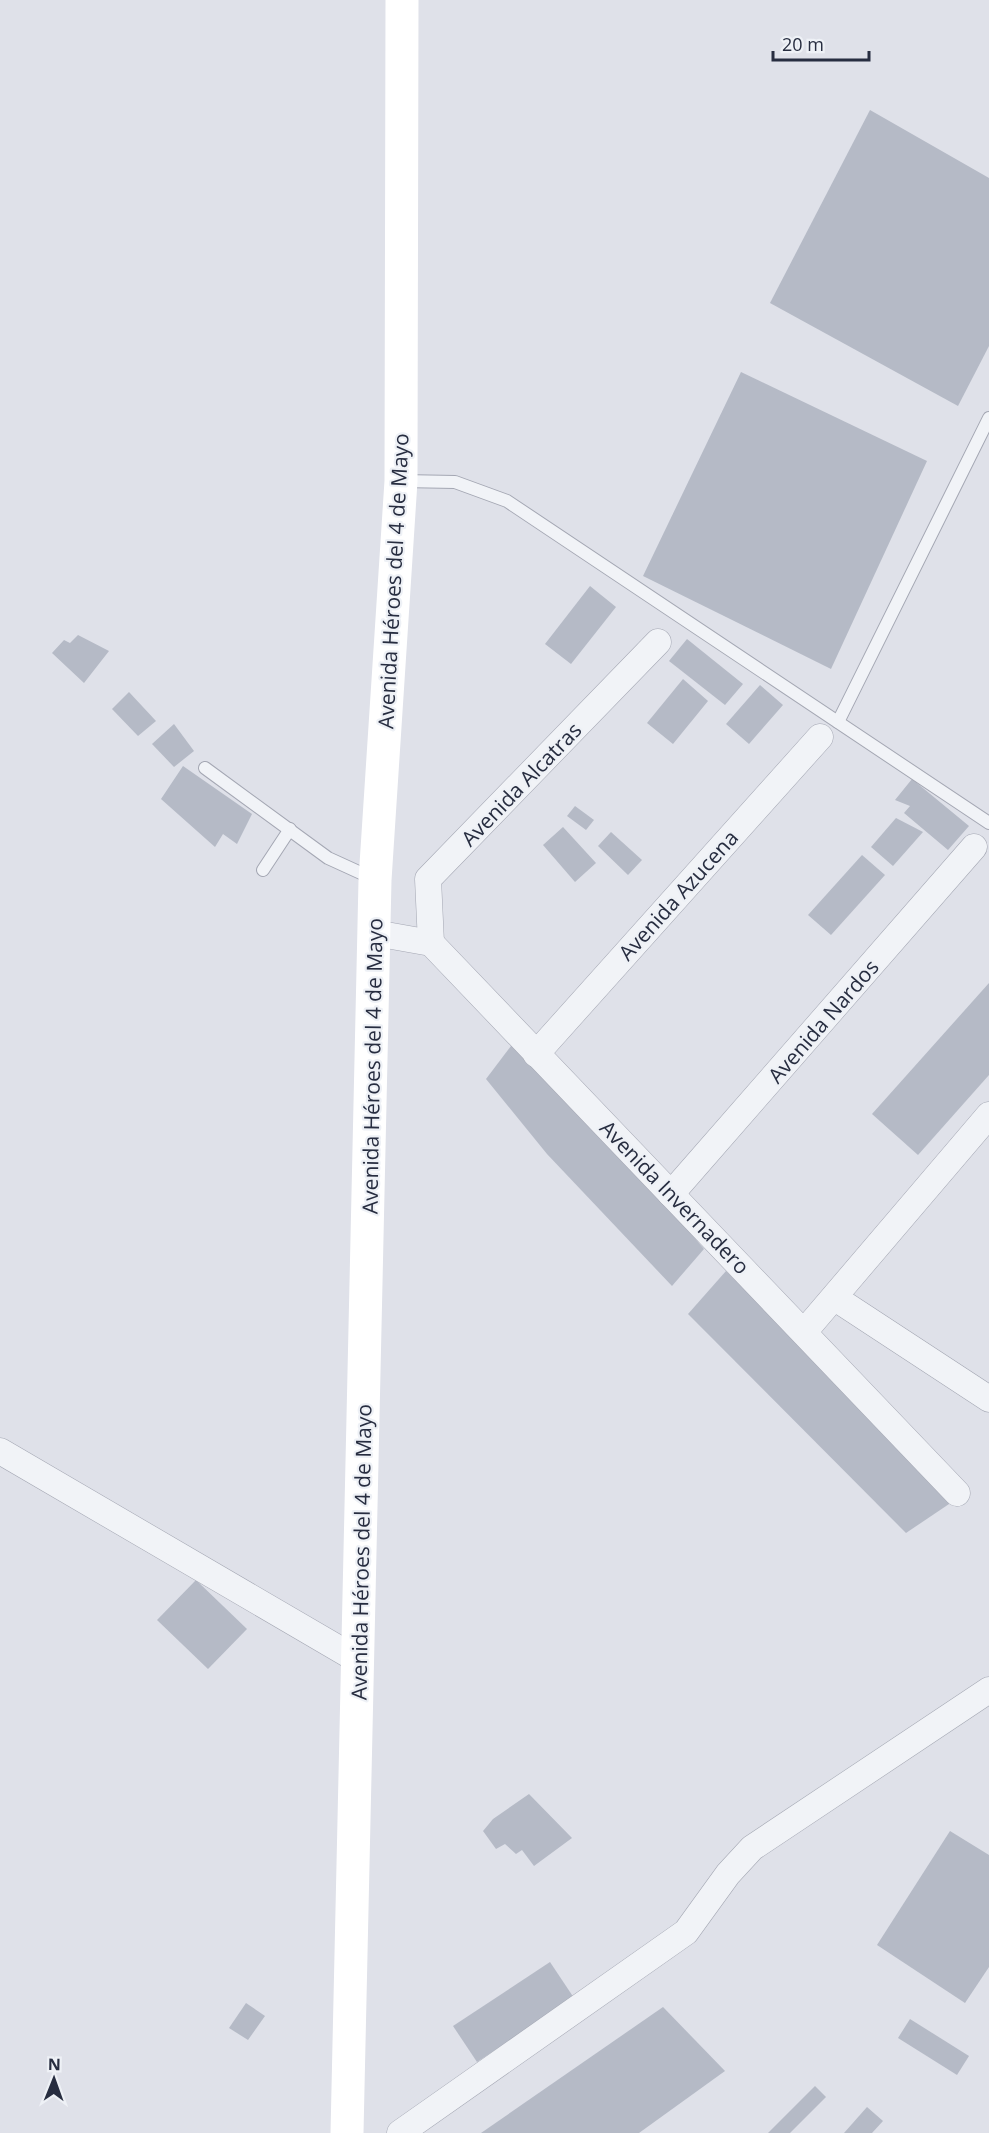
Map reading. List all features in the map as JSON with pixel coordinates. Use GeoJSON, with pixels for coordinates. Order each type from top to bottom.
{"type":"FeatureCollection","features":[{"type":"Feature","properties":{"kind":"main road","name":"Avenida Héroes del 4 de Mayo"},"geometry":{"type":"LineString","coordinates":[[347,2133],[375,880],[401,481],[402,0]]}},
{"type":"Feature","properties":{"kind":"street","name":"Avenida Alcatras"},"geometry":{"type":"LineString","coordinates":[[431,943],[428,879],[658,642]]}},
{"type":"Feature","properties":{"kind":"street","name":"Avenida Azucena"},"geometry":{"type":"LineString","coordinates":[[536,1054],[829,729]]}},
{"type":"Feature","properties":{"kind":"street","name":"Avenida Nardos"},"geometry":{"type":"LineString","coordinates":[[671,1194],[974,847]]}},
{"type":"Feature","properties":{"kind":"street"},"geometry":{"type":"LineString","coordinates":[[375,933],[431,943]]}},
{"type":"Feature","properties":{"kind":"street","name":"Avenida Invernadero"},"geometry":{"type":"LineString","coordinates":[[431,943],[957,1493]]}},
{"type":"Feature","properties":{"kind":"street"},"geometry":{"type":"LineString","coordinates":[[804,1332],[989,1114]]}},
{"type":"Feature","properties":{"kind":"street"},"geometry":{"type":"LineString","coordinates":[[835,1298],[989,1399]]}},
{"type":"Feature","properties":{"kind":"street"},"geometry":{"type":"LineString","coordinates":[[0,1451],[358,1660]]}},
{"type":"Feature","properties":{"kind":"street"},"geometry":{"type":"LineString","coordinates":[[400,2133],[686,1932],[728,1874],[752,1848],[989,1690]]}},
{"type":"Feature","properties":{"kind":"lane"},"geometry":{"type":"LineString","coordinates":[[829,729],[989,418]]}},
{"type":"Feature","properties":{"kind":"lane"},"geometry":{"type":"LineString","coordinates":[[401,481],[455,482],[507,501],[829,729],[989,823]]}},
{"type":"Feature","properties":{"kind":"lane"},"geometry":{"type":"LineString","coordinates":[[205,768],[328,858],[375,880]]}},
{"type":"Feature","properties":{"kind":"lane"},"geometry":{"type":"LineString","coordinates":[[263,870],[290,829]]}},
{"type":"Feature","properties":{"kind":"building"},"geometry":{"type":"Polygon","coordinates":[[[870,110],[989,178],[989,346],[958,406],[770,303],[870,110]]]}},
{"type":"Feature","properties":{"kind":"building"},"geometry":{"type":"Polygon","coordinates":[[[741,372],[927,461],[831,669],[643,576],[741,372]]]}},
{"type":"Feature","properties":{"kind":"building"},"geometry":{"type":"Polygon","coordinates":[[[590,586],[616,607],[571,664],[545,644],[590,586]]]}},
{"type":"Feature","properties":{"kind":"building"},"geometry":{"type":"Polygon","coordinates":[[[78,635],[109,651],[84,683],[52,653],[64,640],[70,643],[78,635]]]}},
{"type":"Feature","properties":{"kind":"building"},"geometry":{"type":"Polygon","coordinates":[[[687,639],[743,684],[725,705],[669,661],[687,639]]]}},
{"type":"Feature","properties":{"kind":"building"},"geometry":{"type":"Polygon","coordinates":[[[683,679],[708,701],[673,744],[647,723],[683,679]]]}},
{"type":"Feature","properties":{"kind":"building"},"geometry":{"type":"Polygon","coordinates":[[[760,685],[783,705],[749,744],[726,724],[760,685]]]}},
{"type":"Feature","properties":{"kind":"building"},"geometry":{"type":"Polygon","coordinates":[[[129,692],[156,721],[138,736],[112,709],[129,692]]]}},
{"type":"Feature","properties":{"kind":"building"},"geometry":{"type":"Polygon","coordinates":[[[174,724],[194,751],[174,767],[152,744],[174,724]]]}},
{"type":"Feature","properties":{"kind":"building"},"geometry":{"type":"Polygon","coordinates":[[[183,766],[252,814],[237,844],[223,834],[215,847],[161,799],[183,766]]]}},
{"type":"Feature","properties":{"kind":"building"},"geometry":{"type":"Polygon","coordinates":[[[912,779],[969,826],[948,850],[904,813],[910,806],[895,800],[912,779]]]}},
{"type":"Feature","properties":{"kind":"building"},"geometry":{"type":"Polygon","coordinates":[[[575,806],[594,820],[586,830],[567,816],[575,806]]]}},
{"type":"Feature","properties":{"kind":"building"},"geometry":{"type":"Polygon","coordinates":[[[896,818],[923,832],[893,866],[871,847],[896,818]]]}},
{"type":"Feature","properties":{"kind":"building"},"geometry":{"type":"Polygon","coordinates":[[[563,827],[596,863],[575,882],[543,845],[563,827]]]}},
{"type":"Feature","properties":{"kind":"building"},"geometry":{"type":"Polygon","coordinates":[[[611,832],[642,860],[628,875],[598,846],[611,832]]]}},
{"type":"Feature","properties":{"kind":"building"},"geometry":{"type":"Polygon","coordinates":[[[862,855],[885,875],[831,935],[808,915],[862,855]]]}},
{"type":"Feature","properties":{"kind":"building"},"geometry":{"type":"Polygon","coordinates":[[[989,983],[989,1075],[918,1155],[872,1114],[989,983]]]}},
{"type":"Feature","properties":{"kind":"building"},"geometry":{"type":"Polygon","coordinates":[[[517,1038],[600,1126],[704,1249],[672,1286],[547,1154],[486,1079],[517,1038]]]}},
{"type":"Feature","properties":{"kind":"building"},"geometry":{"type":"Polygon","coordinates":[[[726,1271],[955,1500],[906,1533],[688,1314],[726,1271]]]}},
{"type":"Feature","properties":{"kind":"building"},"geometry":{"type":"Polygon","coordinates":[[[196,1580],[247,1629],[208,1669],[157,1620],[196,1580]]]}},
{"type":"Feature","properties":{"kind":"building"},"geometry":{"type":"Polygon","coordinates":[[[529,1794],[572,1838],[534,1866],[522,1850],[516,1854],[505,1844],[496,1849],[483,1831],[493,1819],[529,1794]]]}},
{"type":"Feature","properties":{"kind":"building"},"geometry":{"type":"Polygon","coordinates":[[[950,1831],[989,1855],[989,1967],[965,2003],[877,1945],[950,1831]]]}},
{"type":"Feature","properties":{"kind":"building"},"geometry":{"type":"Polygon","coordinates":[[[550,1962],[574,1998],[477,2062],[453,2026],[550,1962]]]}},
{"type":"Feature","properties":{"kind":"building"},"geometry":{"type":"Polygon","coordinates":[[[246,2003],[265,2016],[248,2040],[229,2028],[246,2003]]]}},
{"type":"Feature","properties":{"kind":"building"},"geometry":{"type":"Polygon","coordinates":[[[663,2007],[725,2071],[639,2133],[481,2133],[663,2007]]]}},
{"type":"Feature","properties":{"kind":"building"},"geometry":{"type":"Polygon","coordinates":[[[910,2019],[969,2056],[957,2075],[898,2038],[910,2019]]]}},
{"type":"Feature","properties":{"kind":"building"},"geometry":{"type":"Polygon","coordinates":[[[815,2086],[826,2097],[790,2133],[768,2133],[815,2086]]]}},
{"type":"Feature","properties":{"kind":"building"},"geometry":{"type":"Polygon","coordinates":[[[867,2107],[883,2121],[872,2133],[844,2133],[867,2107]]]}}]}
